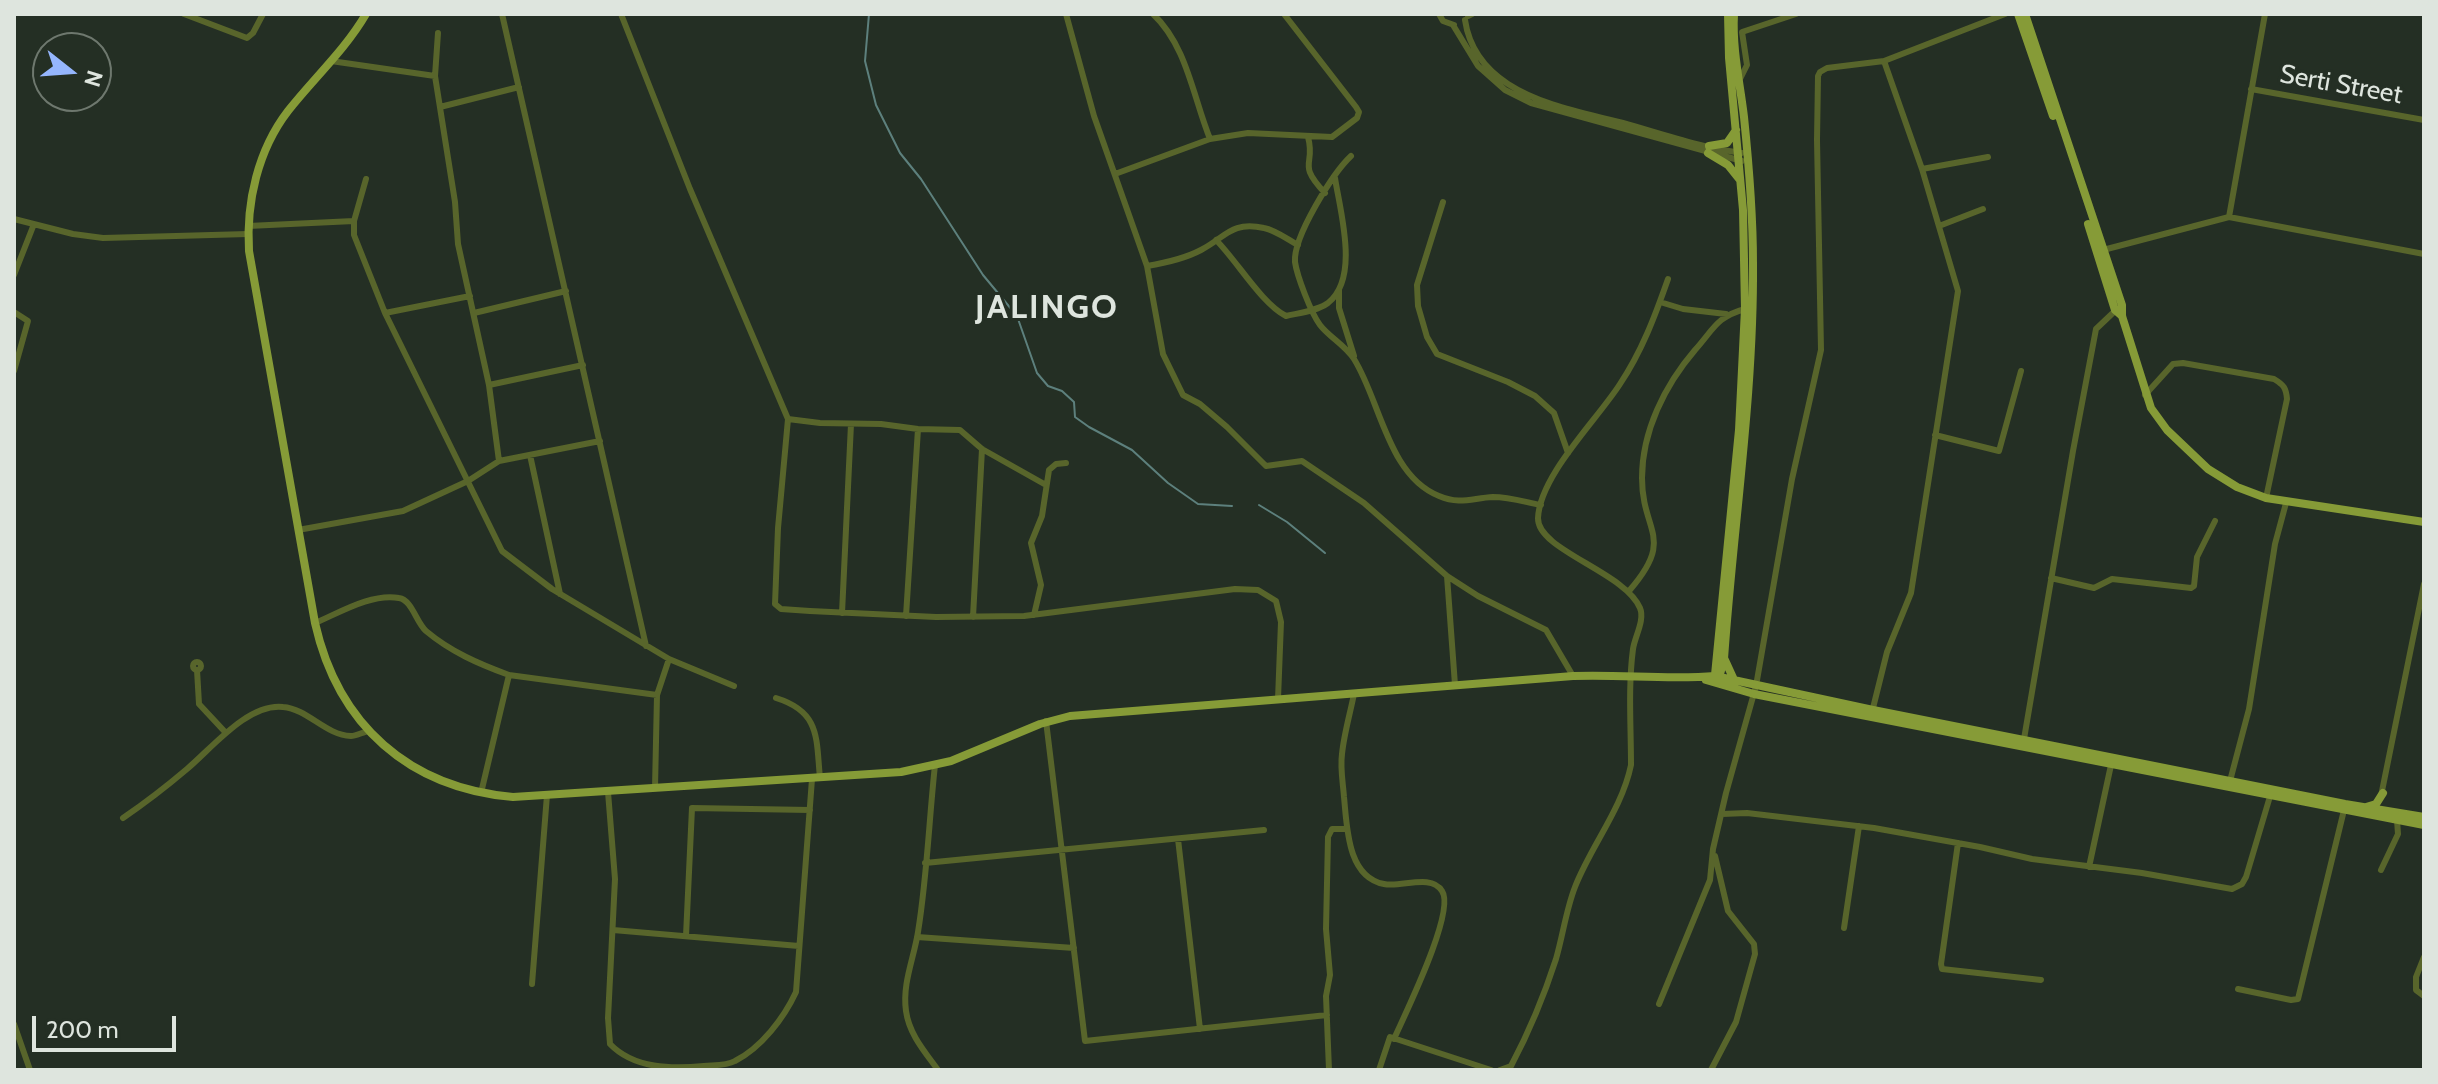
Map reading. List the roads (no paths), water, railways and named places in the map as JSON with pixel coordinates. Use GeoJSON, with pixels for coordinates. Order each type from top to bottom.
{"type":"FeatureCollection","features":[{"type":"Feature","properties":{"kind":"main road"},"geometry":{"type":"LineString","coordinates":[[366,14],[288,111],[272,136],[257,174],[248,230],[258,306],[323,656],[334,683],[369,731],[420,772],[481,793],[513,797],[608,792],[901,772],[935,765],[1046,721],[1096,713],[1573,676],[1712,679],[1735,682],[1755,690]]}},
{"type":"Feature","properties":{"kind":"main road"},"geometry":{"type":"LineString","coordinates":[[1712,679],[1721,658],[1751,360],[1753,225],[1737,130],[1729,58],[1728,14]]}},
{"type":"Feature","properties":{"kind":"main road"},"geometry":{"type":"LineString","coordinates":[[1734,14],[1743,157],[1745,309],[1721,658],[1735,682]]}},
{"type":"Feature","properties":{"kind":"main road"},"geometry":{"type":"LineString","coordinates":[[2018,14],[2120,310]]}},
{"type":"Feature","properties":{"kind":"main road"},"geometry":{"type":"LineString","coordinates":[[2025,14],[2103,251],[2145,395],[2167,430],[2208,469],[2237,487],[2266,498],[2423,523]]}},
{"type":"Feature","properties":{"kind":"main road"},"geometry":{"type":"LineString","coordinates":[[1708,149],[1727,143],[1737,130]]}},
{"type":"Feature","properties":{"kind":"main road"},"geometry":{"type":"LineString","coordinates":[[1708,149],[1728,165],[1741,181]]}},
{"type":"Feature","properties":{"kind":"main road"},"geometry":{"type":"LineString","coordinates":[[1712,679],[1872,714],[2230,781],[2271,792]]}},
{"type":"Feature","properties":{"kind":"main road"},"geometry":{"type":"LineString","coordinates":[[2022,742],[2111,765],[2271,792],[2424,825]]}},
{"type":"Feature","properties":{"kind":"main road"},"geometry":{"type":"LineString","coordinates":[[2345,807],[2376,804],[2383,793]]}},
{"type":"Feature","properties":{"kind":"main road"},"geometry":{"type":"LineString","coordinates":[[2383,793],[2389,812]]}},
{"type":"Feature","properties":{"kind":"main road"},"geometry":{"type":"LineString","coordinates":[[2365,807],[2374,812],[2424,817]]}},
{"type":"Feature","properties":{"kind":"street"},"geometry":{"type":"LineString","coordinates":[[184,14],[247,38],[263,14]]}},
{"type":"Feature","properties":{"kind":"street"},"geometry":{"type":"LineString","coordinates":[[502,14],[646,646]]}},
{"type":"Feature","properties":{"kind":"street"},"geometry":{"type":"LineString","coordinates":[[621,14],[690,189],[788,419],[775,604],[781,609],[973,617],[1034,615],[1235,589],[1258,590],[1276,601],[1281,622],[1278,699]]}},
{"type":"Feature","properties":{"kind":"street"},"geometry":{"type":"LineString","coordinates":[[1066,14],[1078,63],[1147,266],[1163,354],[1183,395],[1200,404],[1227,427],[1266,466],[1302,461],[1364,503],[1447,576],[1478,596],[1546,630],[1573,676]]}},
{"type":"Feature","properties":{"kind":"street"},"geometry":{"type":"LineString","coordinates":[[1153,14],[1167,28],[1178,46],[1210,139]]}},
{"type":"Feature","properties":{"kind":"street"},"geometry":{"type":"LineString","coordinates":[[1115,174],[1210,139],[1248,133],[1332,137],[1357,118],[1359,112],[1284,14]]}},
{"type":"Feature","properties":{"kind":"street"},"geometry":{"type":"LineString","coordinates":[[1439,14],[1443,21],[1453,25],[1478,66],[1519,98],[1543,108],[1743,157]]}},
{"type":"Feature","properties":{"kind":"street"},"geometry":{"type":"LineString","coordinates":[[1739,83],[1747,65],[1742,32],[1796,14]]}},
{"type":"Feature","properties":{"kind":"street"},"geometry":{"type":"LineString","coordinates":[[1659,1004],[1710,880],[1713,849],[1755,690],[1792,479],[1821,350],[1818,76],[1827,68],[1884,61],[2005,14]]}},
{"type":"Feature","properties":{"kind":"street"},"geometry":{"type":"LineString","coordinates":[[2229,217],[2265,14]]}},
{"type":"Feature","properties":{"kind":"street"},"geometry":{"type":"LineString","coordinates":[[1453,25],[1468,16],[1469,42],[1484,63],[1501,79],[1522,92],[1544,102],[1708,149]]}},
{"type":"Feature","properties":{"kind":"street"},"geometry":{"type":"LineString","coordinates":[[438,33],[435,76],[455,202],[458,244],[489,385],[499,461]]}},
{"type":"Feature","properties":{"kind":"street"},"geometry":{"type":"LineString","coordinates":[[331,61],[435,76]]}},
{"type":"Feature","properties":{"kind":"street"},"geometry":{"type":"LineString","coordinates":[[1872,714],[1887,652],[1911,593],[1958,291],[1922,169],[1884,61]]}},
{"type":"Feature","properties":{"kind":"street"},"geometry":{"type":"LineString","coordinates":[[440,107],[519,87]]}},
{"type":"Feature","properties":{"kind":"street","name":"Serti Street"},"geometry":{"type":"LineString","coordinates":[[2251,89],[2424,120]]}},
{"type":"Feature","properties":{"kind":"street"},"geometry":{"type":"LineString","coordinates":[[1308,137],[1311,148],[1307,171],[1325,193]]}},
{"type":"Feature","properties":{"kind":"street"},"geometry":{"type":"LineString","coordinates":[[1351,156],[1339,167],[1304,226],[1295,261],[1320,325],[1354,359]]}},
{"type":"Feature","properties":{"kind":"street"},"geometry":{"type":"LineString","coordinates":[[1922,169],[1988,157]]}},
{"type":"Feature","properties":{"kind":"street"},"geometry":{"type":"LineString","coordinates":[[1335,178],[1346,238],[1339,308],[1354,359],[1397,456],[1415,479],[1438,496],[1467,502],[1492,497],[1541,505]]}},
{"type":"Feature","properties":{"kind":"street"},"geometry":{"type":"LineString","coordinates":[[366,179],[354,221],[354,235],[385,313],[502,551],[560,594],[646,646],[734,686]]}},
{"type":"Feature","properties":{"kind":"street"},"geometry":{"type":"LineString","coordinates":[[1443,202],[1417,285],[1418,306],[1427,337],[1437,354],[1535,396],[1554,413],[1568,453]]}},
{"type":"Feature","properties":{"kind":"street"},"geometry":{"type":"LineString","coordinates":[[1939,226],[1983,209]]}},
{"type":"Feature","properties":{"kind":"street"},"geometry":{"type":"LineString","coordinates":[[2103,251],[2229,217],[2424,254]]}},
{"type":"Feature","properties":{"kind":"street"},"geometry":{"type":"LineString","coordinates":[[14,219],[103,238],[354,221]]}},
{"type":"Feature","properties":{"kind":"street"},"geometry":{"type":"LineString","coordinates":[[14,275],[34,224]]}},
{"type":"Feature","properties":{"kind":"street"},"geometry":{"type":"LineString","coordinates":[[1147,266],[1200,251],[1225,232],[1244,227],[1266,228],[1298,245]]}},
{"type":"Feature","properties":{"kind":"street"},"geometry":{"type":"LineString","coordinates":[[1216,240],[1235,259],[1274,310],[1286,316],[1327,304],[1339,290]]}},
{"type":"Feature","properties":{"kind":"street"},"geometry":{"type":"LineString","coordinates":[[1500,1070],[1511,1066],[1521,1046],[1556,957],[1574,888],[1628,779],[1631,765],[1631,675],[1641,609],[1629,591],[1544,535],[1537,521],[1552,480],[1568,453],[1619,386],[1641,349],[1668,279]]}},
{"type":"Feature","properties":{"kind":"street"},"geometry":{"type":"LineString","coordinates":[[474,313],[566,291]]}},
{"type":"Feature","properties":{"kind":"street"},"geometry":{"type":"LineString","coordinates":[[385,313],[470,296]]}},
{"type":"Feature","properties":{"kind":"street"},"geometry":{"type":"LineString","coordinates":[[1660,302],[1683,309],[1726,314],[1745,309]]}},
{"type":"Feature","properties":{"kind":"street"},"geometry":{"type":"LineString","coordinates":[[2022,742],[2096,329],[2120,310]]}},
{"type":"Feature","properties":{"kind":"street"},"geometry":{"type":"LineString","coordinates":[[14,312],[28,321],[14,371]]}},
{"type":"Feature","properties":{"kind":"street"},"geometry":{"type":"LineString","coordinates":[[1629,591],[1651,559],[1655,536],[1642,479],[1656,411],[1680,369],[1726,314]]}},
{"type":"Feature","properties":{"kind":"street"},"geometry":{"type":"LineString","coordinates":[[2145,395],[2173,364],[2183,363],[2274,379],[2282,384],[2287,399],[2266,498]]}},
{"type":"Feature","properties":{"kind":"street"},"geometry":{"type":"LineString","coordinates":[[489,385],[583,365]]}},
{"type":"Feature","properties":{"kind":"street"},"geometry":{"type":"LineString","coordinates":[[1935,435],[1999,451],[2021,371]]}},
{"type":"Feature","properties":{"kind":"street"},"geometry":{"type":"LineString","coordinates":[[788,419],[960,430],[982,449],[1046,485]]}},
{"type":"Feature","properties":{"kind":"street"},"geometry":{"type":"LineString","coordinates":[[842,613],[851,424]]}},
{"type":"Feature","properties":{"kind":"street"},"geometry":{"type":"LineString","coordinates":[[906,616],[918,429]]}},
{"type":"Feature","properties":{"kind":"street"},"geometry":{"type":"LineString","coordinates":[[298,530],[403,511],[468,481],[499,461],[600,441]]}},
{"type":"Feature","properties":{"kind":"street"},"geometry":{"type":"LineString","coordinates":[[973,617],[982,449]]}},
{"type":"Feature","properties":{"kind":"street"},"geometry":{"type":"LineString","coordinates":[[530,455],[560,594]]}},
{"type":"Feature","properties":{"kind":"street"},"geometry":{"type":"LineString","coordinates":[[1034,615],[1041,585],[1031,543],[1042,516],[1049,470],[1056,464],[1066,463]]}},
{"type":"Feature","properties":{"kind":"street"},"geometry":{"type":"LineString","coordinates":[[2230,781],[2249,709],[2275,544],[2286,503]]}},
{"type":"Feature","properties":{"kind":"street"},"geometry":{"type":"LineString","coordinates":[[2051,578],[2094,588],[2112,579],[2191,588],[2194,586],[2197,557],[2215,521]]}},
{"type":"Feature","properties":{"kind":"street"},"geometry":{"type":"LineString","coordinates":[[1447,576],[1455,685]]}},
{"type":"Feature","properties":{"kind":"street"},"geometry":{"type":"LineString","coordinates":[[2374,812],[2383,793],[2424,584]]}},
{"type":"Feature","properties":{"kind":"street"},"geometry":{"type":"LineString","coordinates":[[315,623],[365,601],[400,598],[407,603],[419,624],[443,643],[464,657],[509,675],[657,695]]}},
{"type":"Feature","properties":{"kind":"street"},"geometry":{"type":"LineString","coordinates":[[655,788],[657,695],[669,659]]}},
{"type":"Feature","properties":{"kind":"street"},"geometry":{"type":"LineString","coordinates":[[197,670],[199,704],[226,733]]}},
{"type":"Feature","properties":{"kind":"street"},"geometry":{"type":"LineString","coordinates":[[481,793],[509,675]]}},
{"type":"Feature","properties":{"kind":"street"},"geometry":{"type":"LineString","coordinates":[[1354,694],[1341,758],[1347,829],[1355,860],[1365,874],[1380,884],[1431,882],[1442,890],[1445,900],[1441,928],[1394,1039]]}},
{"type":"Feature","properties":{"kind":"street"},"geometry":{"type":"LineString","coordinates":[[608,792],[615,879],[608,1018],[610,1044],[630,1058],[670,1069],[731,1063],[745,1055],[774,1028],[796,992],[810,810],[816,779],[813,723],[804,711],[776,698]]}},
{"type":"Feature","properties":{"kind":"street"},"geometry":{"type":"LineString","coordinates":[[123,818],[257,711],[282,706],[301,711],[327,728],[350,736],[369,731]]}},
{"type":"Feature","properties":{"kind":"street"},"geometry":{"type":"LineString","coordinates":[[1046,721],[1085,1041],[1327,1015]]}},
{"type":"Feature","properties":{"kind":"street"},"geometry":{"type":"LineString","coordinates":[[935,765],[917,937],[908,972],[905,1008],[917,1041],[938,1070]]}},
{"type":"Feature","properties":{"kind":"street"},"geometry":{"type":"LineString","coordinates":[[2089,867],[2111,765]]}},
{"type":"Feature","properties":{"kind":"street"},"geometry":{"type":"LineString","coordinates":[[1722,814],[1761,814],[1859,826],[2032,859],[2142,873],[2225,889],[2237,888],[2246,877],[2271,792]]}},
{"type":"Feature","properties":{"kind":"street"},"geometry":{"type":"LineString","coordinates":[[532,984],[547,795]]}},
{"type":"Feature","properties":{"kind":"street"},"geometry":{"type":"LineString","coordinates":[[2238,989],[2298,999],[2345,807]]}},
{"type":"Feature","properties":{"kind":"street"},"geometry":{"type":"LineString","coordinates":[[686,936],[692,808],[810,810]]}},
{"type":"Feature","properties":{"kind":"street"},"geometry":{"type":"LineString","coordinates":[[2381,870],[2398,834],[2397,820]]}},
{"type":"Feature","properties":{"kind":"street"},"geometry":{"type":"LineString","coordinates":[[1844,928],[1859,826]]}},
{"type":"Feature","properties":{"kind":"street"},"geometry":{"type":"LineString","coordinates":[[1329,1070],[1326,996],[1330,975],[1326,929],[1328,837],[1332,829],[1347,829]]}},
{"type":"Feature","properties":{"kind":"street"},"geometry":{"type":"LineString","coordinates":[[925,863],[1264,830]]}},
{"type":"Feature","properties":{"kind":"street"},"geometry":{"type":"LineString","coordinates":[[1178,839],[1200,1029]]}},
{"type":"Feature","properties":{"kind":"street"},"geometry":{"type":"LineString","coordinates":[[1958,843],[1942,969],[2041,980]]}},
{"type":"Feature","properties":{"kind":"street"},"geometry":{"type":"LineString","coordinates":[[1711,1070],[1736,1022],[1755,954],[1754,944],[1728,911],[1713,849]]}},
{"type":"Feature","properties":{"kind":"street"},"geometry":{"type":"LineString","coordinates":[[613,930],[799,946]]}},
{"type":"Feature","properties":{"kind":"street"},"geometry":{"type":"LineString","coordinates":[[917,937],[1074,948]]}},
{"type":"Feature","properties":{"kind":"street"},"geometry":{"type":"LineString","coordinates":[[2424,957],[2416,990],[2424,996]]}},
{"type":"Feature","properties":{"kind":"street"},"geometry":{"type":"LineString","coordinates":[[14,1024],[30,1070]]}},
{"type":"Feature","properties":{"kind":"street"},"geometry":{"type":"LineString","coordinates":[[1379,1070],[1390,1037],[1491,1070]]}},
{"type":"Feature","properties":{"kind":"waterway"},"geometry":{"type":"LineString","coordinates":[[869,14],[865,61],[876,105],[900,153],[921,179],[983,275],[1017,316],[1037,373],[1048,386],[1062,391],[1074,402],[1075,417],[1132,450],[1168,483],[1198,504],[1232,506]]}},
{"type":"Feature","properties":{"kind":"waterway"},"geometry":{"type":"LineString","coordinates":[[1259,505],[1287,522],[1325,553]]}},
{"type":"Feature","properties":{"kind":"district","name":"JALINGO"},"geometry":{"type":"Point","coordinates":[1047,308]}}]}
